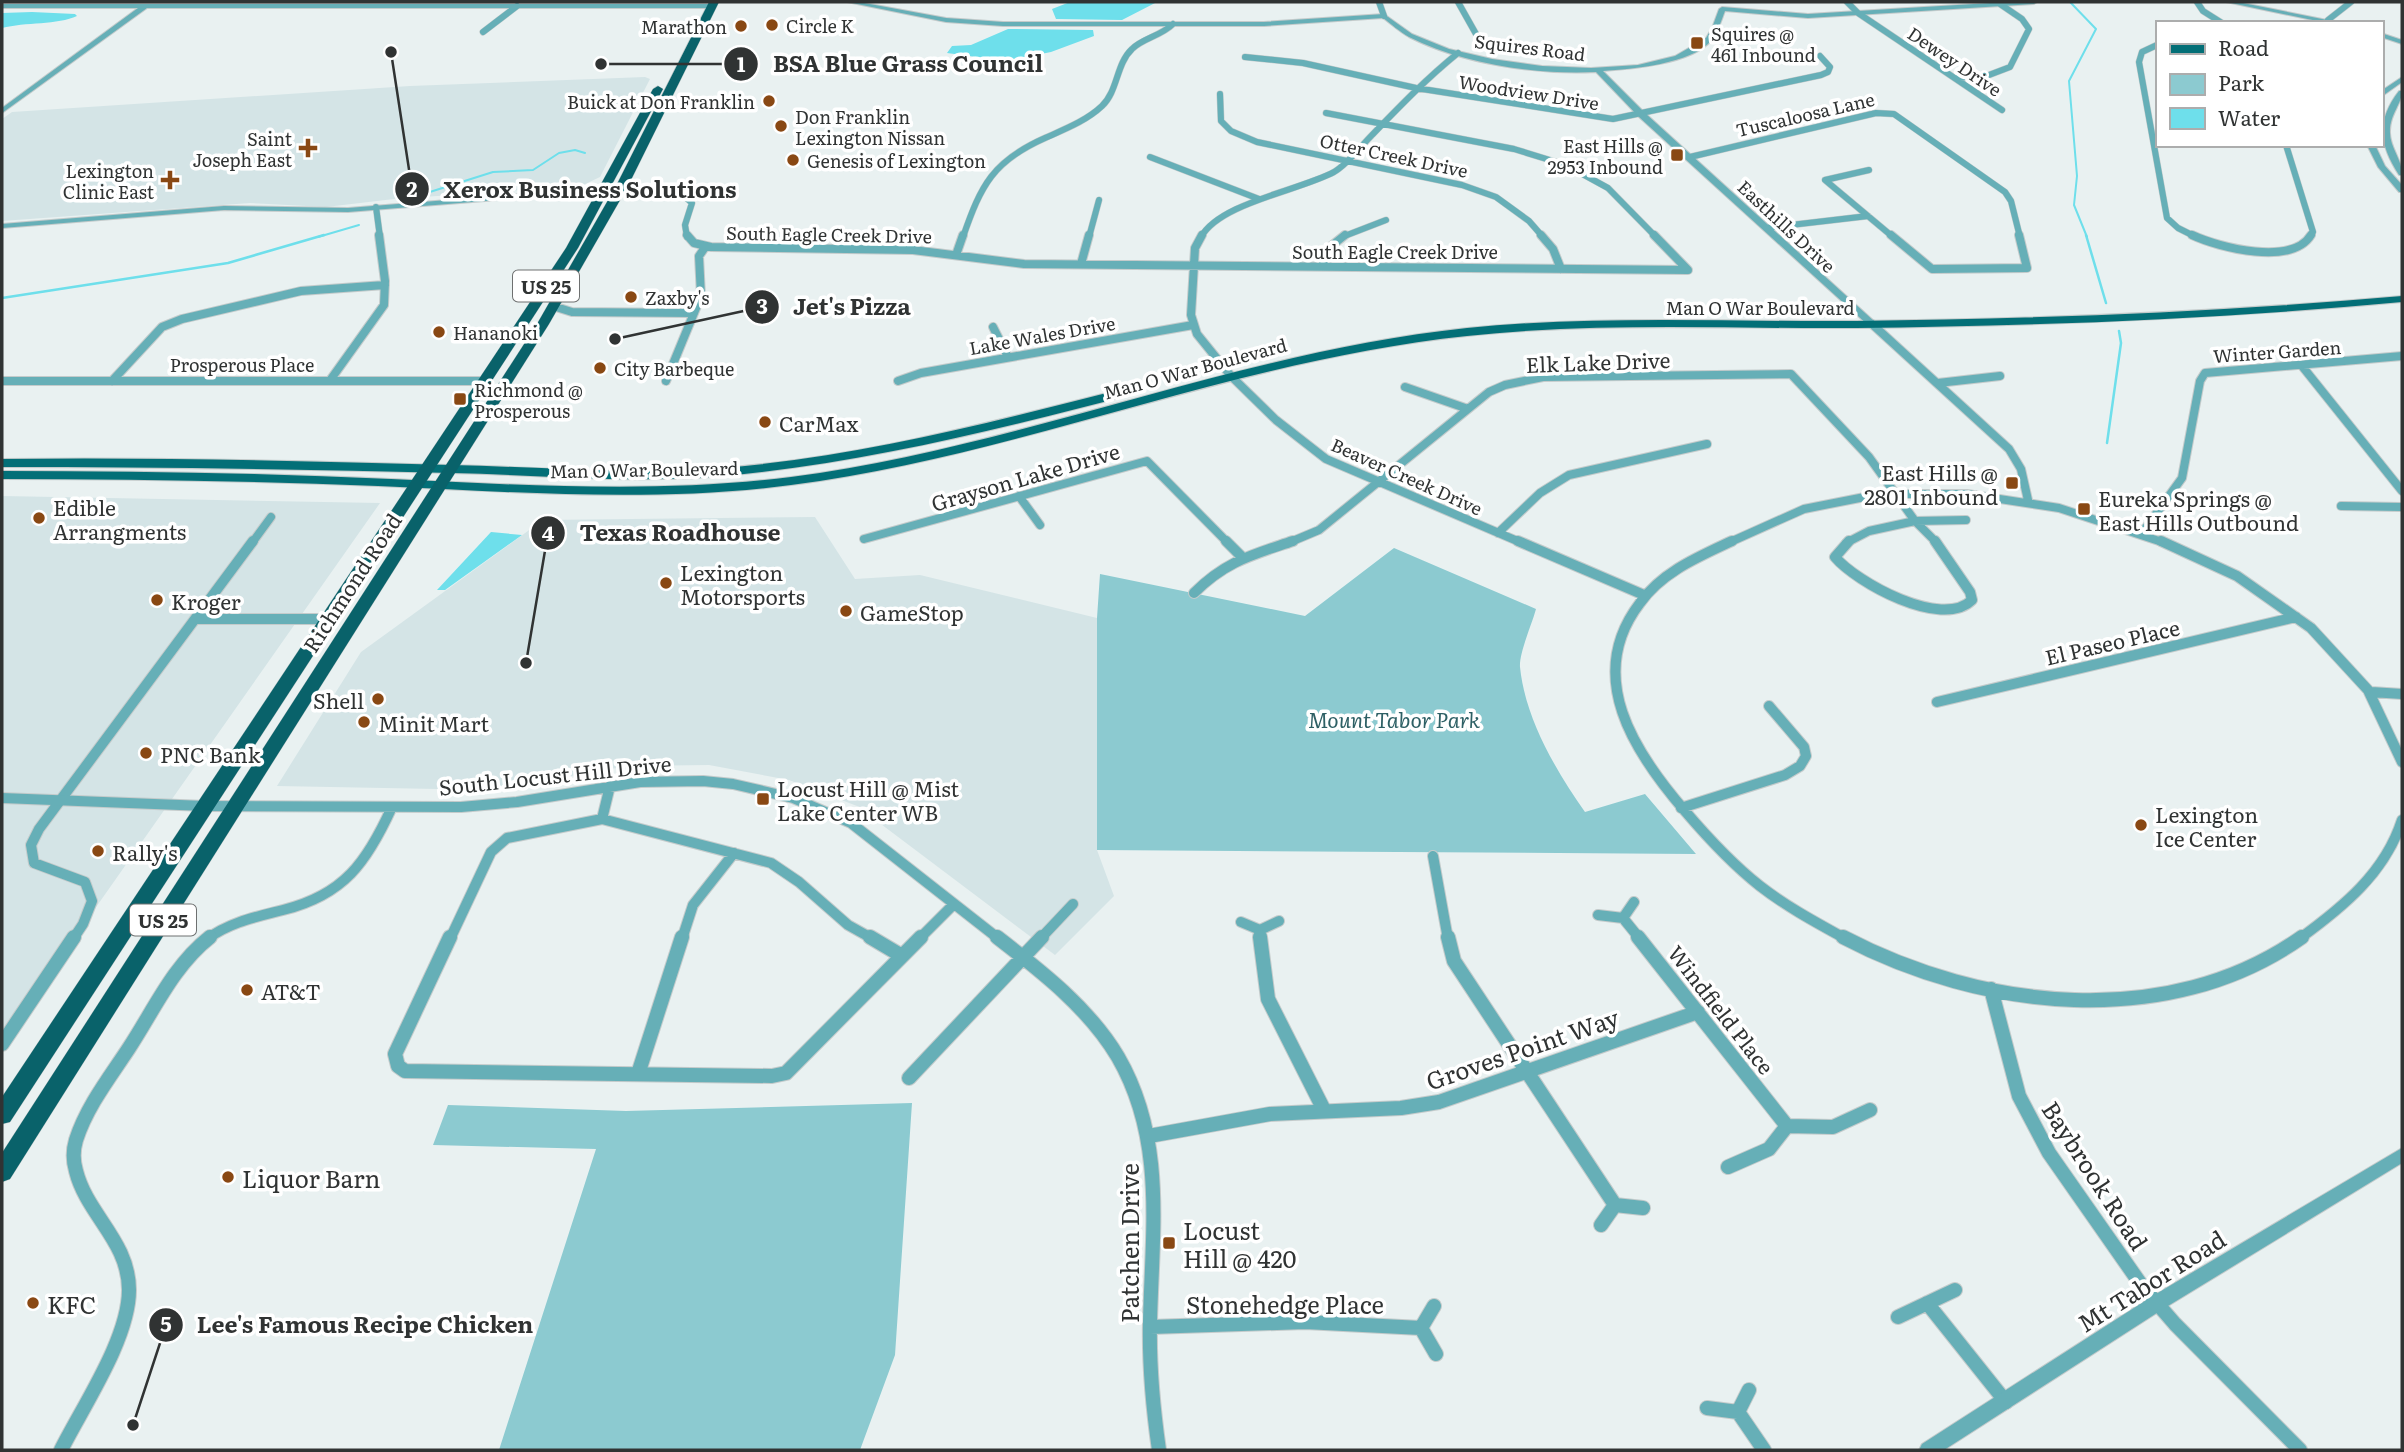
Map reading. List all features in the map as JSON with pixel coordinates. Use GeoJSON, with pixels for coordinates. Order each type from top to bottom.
{"type":"FeatureCollection","features":[{"type":"Feature","properties":{"kind":"highway","name":"Richmond Road"},"geometry":{"type":"LineString","coordinates":[[2,1172],[556,303],[621,188],[708,4]]}},
{"type":"Feature","properties":{"kind":"highway","name":"Richmond Road"},"geometry":{"type":"LineString","coordinates":[[2,1115],[572,248],[708,4]]}},
{"type":"Feature","properties":{"kind":"main road","name":"Man O War Boulevard"},"geometry":{"type":"LineString","coordinates":[[2,475],[192,477],[415,484],[447,477],[666,475],[803,464],[940,439],[1227,371],[1348,338],[1475,322],[1612,317],[2098,312],[2237,305],[2402,289]]}},
{"type":"Feature","properties":{"kind":"main road","name":"Man O War Boulevard"},"geometry":{"type":"LineString","coordinates":[[1227,371],[1338,350],[1474,331],[1558,327],[2122,320],[2289,310],[2402,299]]}},
{"type":"Feature","properties":{"kind":"main road","name":"Man O War Boulevard"},"geometry":{"type":"LineString","coordinates":[[2,463],[209,462],[425,469],[447,477]]}},
{"type":"Feature","properties":{"kind":"street"},"geometry":{"type":"LineString","coordinates":[[850,2],[871,3],[975,23],[1173,24],[1264,24],[1384,16],[1379,2]]}},
{"type":"Feature","properties":{"kind":"street"},"geometry":{"type":"LineString","coordinates":[[1458,2],[1464,8],[1476,34]]}},
{"type":"Feature","properties":{"kind":"street","name":"Dewey Drive"},"geometry":{"type":"LineString","coordinates":[[1847,2],[2002,110]]}},
{"type":"Feature","properties":{"kind":"street","name":"Squires Road"},"geometry":{"type":"LineString","coordinates":[[1384,16],[1408,35],[1458,53],[1536,67],[1598,70],[1651,65],[1692,51],[1710,38],[1720,6],[1793,16],[2034,2]]}},
{"type":"Feature","properties":{"kind":"street"},"geometry":{"type":"LineString","coordinates":[[2197,2],[2203,11],[2219,21]]}},
{"type":"Feature","properties":{"kind":"street"},"geometry":{"type":"LineString","coordinates":[[2229,2],[2332,21]]}},
{"type":"Feature","properties":{"kind":"street"},"geometry":{"type":"LineString","coordinates":[[2328,20],[2351,2]]}},
{"type":"Feature","properties":{"kind":"street"},"geometry":{"type":"LineString","coordinates":[[2,6],[708,4]]}},
{"type":"Feature","properties":{"kind":"street"},"geometry":{"type":"LineString","coordinates":[[1956,78],[1989,75],[2010,67],[2029,29],[2022,19],[2000,4]]}},
{"type":"Feature","properties":{"kind":"street"},"geometry":{"type":"LineString","coordinates":[[2,111],[145,6]]}},
{"type":"Feature","properties":{"kind":"street"},"geometry":{"type":"LineString","coordinates":[[483,32],[517,6]]}},
{"type":"Feature","properties":{"kind":"street"},"geometry":{"type":"LineString","coordinates":[[956,256],[985,184],[999,165],[1102,106],[1115,89],[1132,48],[1167,30],[1173,24]]}},
{"type":"Feature","properties":{"kind":"street"},"geometry":{"type":"LineString","coordinates":[[2383,36],[2402,42]]}},
{"type":"Feature","properties":{"kind":"street"},"geometry":{"type":"LineString","coordinates":[[2156,45],[2142,52],[2139,62],[2167,218],[2175,227],[2206,242],[2231,249],[2278,251],[2307,245],[2312,240],[2313,232],[2287,147]]}},
{"type":"Feature","properties":{"kind":"street"},"geometry":{"type":"LineString","coordinates":[[1193,325],[1195,248],[1206,228],[1223,214],[1324,178],[1346,162],[1416,88],[1458,53]]}},
{"type":"Feature","properties":{"kind":"street","name":"Woodview Drive"},"geometry":{"type":"LineString","coordinates":[[1245,57],[1303,63],[1416,88],[1613,119],[1821,75],[1828,72],[1830,67],[1820,56]]}},
{"type":"Feature","properties":{"kind":"street","name":"Easthills Drive"},"geometry":{"type":"LineString","coordinates":[[1598,70],[1642,115],[2010,449],[2021,469],[2028,500]]}},
{"type":"Feature","properties":{"kind":"street"},"geometry":{"type":"LineString","coordinates":[[2383,93],[2402,79]]}},
{"type":"Feature","properties":{"kind":"street","name":"Otter Creek Drive"},"geometry":{"type":"LineString","coordinates":[[1220,93],[1217,109],[1223,124],[1231,132],[1257,142],[1462,185],[1496,197],[1529,221],[1553,249],[1561,268]]}},
{"type":"Feature","properties":{"kind":"street"},"geometry":{"type":"LineString","coordinates":[[2402,93],[2391,106],[2385,133],[2390,151],[2402,173]]}},
{"type":"Feature","properties":{"kind":"street","name":"South Eagle Creek Drive"},"geometry":{"type":"LineString","coordinates":[[621,188],[669,191],[688,196],[692,206],[684,232],[694,243],[706,246],[914,250],[1005,262],[1081,264],[1688,270],[1608,188],[1581,171],[1535,153],[1326,113]]}},
{"type":"Feature","properties":{"kind":"street","name":"Tuscaloosa Lane"},"geometry":{"type":"LineString","coordinates":[[1690,157],[1876,113],[1894,114],[2005,192],[2011,201],[2027,268],[1932,269],[1825,180],[1869,170]]}},
{"type":"Feature","properties":{"kind":"street"},"geometry":{"type":"LineString","coordinates":[[2372,147],[2382,167],[2402,190]]}},
{"type":"Feature","properties":{"kind":"street"},"geometry":{"type":"LineString","coordinates":[[1150,157],[1259,200]]}},
{"type":"Feature","properties":{"kind":"street"},"geometry":{"type":"LineString","coordinates":[[2,226],[224,208],[325,211],[621,188]]}},
{"type":"Feature","properties":{"kind":"street"},"geometry":{"type":"LineString","coordinates":[[1081,264],[1099,200]]}},
{"type":"Feature","properties":{"kind":"street"},"geometry":{"type":"LineString","coordinates":[[331,379],[384,305],[385,285],[376,207]]}},
{"type":"Feature","properties":{"kind":"street"},"geometry":{"type":"LineString","coordinates":[[1766,228],[1868,216]]}},
{"type":"Feature","properties":{"kind":"street"},"geometry":{"type":"LineString","coordinates":[[1322,266],[1325,252],[1338,239],[1386,220]]}},
{"type":"Feature","properties":{"kind":"street"},"geometry":{"type":"LineString","coordinates":[[666,381],[695,313],[702,287],[699,256],[706,246]]}},
{"type":"Feature","properties":{"kind":"street"},"geometry":{"type":"LineString","coordinates":[[112,380],[162,327],[182,318],[301,291],[385,285]]}},
{"type":"Feature","properties":{"kind":"street"},"geometry":{"type":"LineString","coordinates":[[556,303],[556,307],[572,312]]}},
{"type":"Feature","properties":{"kind":"street"},"geometry":{"type":"LineString","coordinates":[[543,324],[550,318],[572,312],[695,313]]}},
{"type":"Feature","properties":{"kind":"street","name":"Lake Wales Drive"},"geometry":{"type":"LineString","coordinates":[[898,381],[921,373],[1193,325]]}},
{"type":"Feature","properties":{"kind":"street","name":"Beaver Creek Drive"},"geometry":{"type":"LineString","coordinates":[[1193,325],[1201,341],[1227,371],[1303,444],[1326,459],[1644,595]]}},
{"type":"Feature","properties":{"kind":"street"},"geometry":{"type":"LineString","coordinates":[[993,327],[1008,357]]}},
{"type":"Feature","properties":{"kind":"street","name":"Winter Garden"},"geometry":{"type":"LineString","coordinates":[[2142,533],[2182,478],[2200,381],[2205,373],[2220,369],[2302,366],[2402,356]]}},
{"type":"Feature","properties":{"kind":"street"},"geometry":{"type":"LineString","coordinates":[[2302,366],[2402,491]]}},
{"type":"Feature","properties":{"kind":"street","name":"Elk Lake Drive"},"geometry":{"type":"LineString","coordinates":[[1194,593],[1215,572],[1241,556],[1295,541],[1319,530],[1496,388],[1543,377],[1791,374],[1849,433],[1915,521]]}},
{"type":"Feature","properties":{"kind":"street"},"geometry":{"type":"LineString","coordinates":[[1938,383],[2000,376]]}},
{"type":"Feature","properties":{"kind":"street","name":"Prosperous Place"},"geometry":{"type":"LineString","coordinates":[[2,381],[483,381]]}},
{"type":"Feature","properties":{"kind":"street"},"geometry":{"type":"LineString","coordinates":[[1405,387],[1468,409]]}},
{"type":"Feature","properties":{"kind":"street"},"geometry":{"type":"LineString","coordinates":[[1498,533],[1540,494],[1569,475],[1707,444]]}},
{"type":"Feature","properties":{"kind":"street","name":"Grayson Lake Drive"},"geometry":{"type":"LineString","coordinates":[[864,539],[1147,461],[1241,556]]}},
{"type":"Feature","properties":{"kind":"street"},"geometry":{"type":"LineString","coordinates":[[2402,762],[2390,726],[2371,692],[2335,651],[2296,617],[2217,566],[2142,533],[2028,500],[1954,492],[1894,492],[1834,500],[1792,513],[1679,567],[1644,595],[1620,636],[1614,667],[1621,714],[1637,748],[1681,807],[1762,888],[1814,922],[1856,944],[1912,968],[1991,989],[2041,998],[2101,1001],[2161,995],[2220,982],[2274,956],[2317,926],[2371,876],[2393,847],[2402,826]]}},
{"type":"Feature","properties":{"kind":"street"},"geometry":{"type":"LineString","coordinates":[[1019,496],[1040,525]]}},
{"type":"Feature","properties":{"kind":"street"},"geometry":{"type":"LineString","coordinates":[[2341,506],[2402,507]]}},
{"type":"Feature","properties":{"kind":"street"},"geometry":{"type":"LineString","coordinates":[[2,1044],[90,911],[92,901],[85,882],[38,867],[31,858],[31,845],[38,829],[271,517]]}},
{"type":"Feature","properties":{"kind":"street"},"geometry":{"type":"LineString","coordinates":[[1915,521],[1943,549],[1970,592],[1972,600],[1968,604],[1941,609],[1907,601],[1869,584],[1842,566],[1835,557],[1838,550],[1875,527],[1915,521],[1966,520]]}},
{"type":"Feature","properties":{"kind":"street","name":"El Paseo Place"},"geometry":{"type":"LineString","coordinates":[[1937,702],[2296,617]]}},
{"type":"Feature","properties":{"kind":"street"},"geometry":{"type":"LineString","coordinates":[[195,619],[327,619]]}},
{"type":"Feature","properties":{"kind":"street"},"geometry":{"type":"LineString","coordinates":[[2371,692],[2402,694]]}},
{"type":"Feature","properties":{"kind":"street"},"geometry":{"type":"LineString","coordinates":[[1681,807],[1785,775],[1800,766],[1806,756],[1804,747],[1769,706]]}},
{"type":"Feature","properties":{"kind":"street","name":"South Locust Hill Drive"},"geometry":{"type":"LineString","coordinates":[[205,806],[492,805],[610,786],[692,779],[739,783],[787,794],[831,811],[851,823],[1022,957]]}},
{"type":"Feature","properties":{"kind":"street"},"geometry":{"type":"LineString","coordinates":[[602,819],[610,786]]}},
{"type":"Feature","properties":{"kind":"street"},"geometry":{"type":"LineString","coordinates":[[2,797],[205,806]]}},
{"type":"Feature","properties":{"kind":"street"},"geometry":{"type":"LineString","coordinates":[[61,1450],[122,1331],[128,1306],[128,1273],[122,1250],[92,1203],[74,1162],[75,1144],[88,1115],[187,958],[220,931],[316,898],[351,877],[375,846],[392,807]]}},
{"type":"Feature","properties":{"kind":"street"},"geometry":{"type":"LineString","coordinates":[[902,956],[848,925],[799,882],[771,863],[602,819],[508,838],[491,852],[395,1054],[398,1066],[405,1071],[772,1076],[786,1073],[954,904]]}},
{"type":"Feature","properties":{"kind":"street"},"geometry":{"type":"LineString","coordinates":[[638,1074],[694,905],[734,853]]}},
{"type":"Feature","properties":{"kind":"street"},"geometry":{"type":"LineString","coordinates":[[1433,856],[1454,961],[1615,1205]]}},
{"type":"Feature","properties":{"kind":"street"},"geometry":{"type":"LineString","coordinates":[[1598,915],[1623,918],[1634,902]]}},
{"type":"Feature","properties":{"kind":"street"},"geometry":{"type":"LineString","coordinates":[[909,1078],[1073,904]]}},
{"type":"Feature","properties":{"kind":"street","name":"Windfield Place"},"geometry":{"type":"LineString","coordinates":[[1623,918],[1787,1126]]}},
{"type":"Feature","properties":{"kind":"street"},"geometry":{"type":"LineString","coordinates":[[1241,922],[1260,930],[1279,921]]}},
{"type":"Feature","properties":{"kind":"street"},"geometry":{"type":"LineString","coordinates":[[1260,930],[1261,960],[1268,999],[1324,1110]]}},
{"type":"Feature","properties":{"kind":"street","name":"Patchen Drive"},"geometry":{"type":"LineString","coordinates":[[1022,957],[1083,1009],[1115,1049],[1136,1091],[1149,1136],[1154,1192],[1150,1327],[1153,1409],[1159,1450]]}},
{"type":"Feature","properties":{"kind":"street","name":"Baybrook Road"},"geometry":{"type":"LineString","coordinates":[[1991,989],[2010,1068],[2032,1123],[2074,1191],[2157,1303],[2300,1450]]}},
{"type":"Feature","properties":{"kind":"street","name":"Groves Point Way"},"geometry":{"type":"LineString","coordinates":[[1149,1136],[1247,1117],[1427,1105],[1527,1073],[1698,1012]]}},
{"type":"Feature","properties":{"kind":"street"},"geometry":{"type":"LineString","coordinates":[[1728,1167],[1769,1149],[1787,1126],[1833,1127],[1870,1110]]}},
{"type":"Feature","properties":{"kind":"street","name":"Mt Tabor Road"},"geometry":{"type":"LineString","coordinates":[[1928,1450],[2157,1303],[2402,1155]]}},
{"type":"Feature","properties":{"kind":"street"},"geometry":{"type":"LineString","coordinates":[[1615,1205],[1643,1208]]}},
{"type":"Feature","properties":{"kind":"street"},"geometry":{"type":"LineString","coordinates":[[1601,1225],[1615,1205]]}},
{"type":"Feature","properties":{"kind":"street"},"geometry":{"type":"LineString","coordinates":[[1898,1317],[1955,1290]]}},
{"type":"Feature","properties":{"kind":"street"},"geometry":{"type":"LineString","coordinates":[[1927,1303],[2006,1402]]}},
{"type":"Feature","properties":{"kind":"street"},"geometry":{"type":"LineString","coordinates":[[1434,1306],[1421,1328],[1436,1354]]}},
{"type":"Feature","properties":{"kind":"street","name":"Stonehedge Place"},"geometry":{"type":"LineString","coordinates":[[1150,1327],[1305,1322],[1421,1328]]}},
{"type":"Feature","properties":{"kind":"street"},"geometry":{"type":"LineString","coordinates":[[1738,1412],[1749,1390]]}},
{"type":"Feature","properties":{"kind":"street"},"geometry":{"type":"LineString","coordinates":[[1707,1408],[1738,1412],[1763,1450]]}},
{"type":"Feature","properties":{"kind":"shaded area","name":"Saint Joseph East"},"geometry":{"type":"Polygon","coordinates":[[[645,77],[650,79],[600,177],[581,186],[394,199],[326,207],[250,203],[2,221],[2,119],[12,112],[410,86],[645,77]]]}},
{"type":"Feature","properties":{"kind":"shaded area"},"geometry":{"type":"Polygon","coordinates":[[[2,496],[380,503],[2,1041],[2,496]]]}},
{"type":"Feature","properties":{"kind":"shaded area"},"geometry":{"type":"Polygon","coordinates":[[[815,517],[855,579],[920,575],[1097,618],[1097,850],[1114,896],[1055,955],[857,806],[789,780],[709,765],[628,766],[491,790],[277,786],[361,652],[543,520],[815,517]]]}},
{"type":"Feature","properties":{"kind":"green space","name":"Mount Tabor Park"},"geometry":{"type":"Polygon","coordinates":[[[1394,548],[1536,609],[1520,661],[1523,686],[1543,743],[1574,796],[1585,812],[1645,794],[1696,854],[1097,850],[1097,618],[1100,574],[1305,616],[1394,548]]]}},
{"type":"Feature","properties":{"kind":"green space"},"geometry":{"type":"Polygon","coordinates":[[[912,1103],[895,1355],[860,1450],[499,1450],[596,1149],[433,1145],[448,1105],[626,1111],[912,1103]]]}},
{"type":"Feature","properties":{"kind":"water"},"geometry":{"type":"Polygon","coordinates":[[[1070,2],[1157,2],[1122,20],[1056,19],[1052,9],[1070,2]]]}},
{"type":"Feature","properties":{"kind":"water"},"geometry":{"type":"Polygon","coordinates":[[[32,12],[77,16],[61,21],[2,28],[2,13],[32,12]]]}},
{"type":"Feature","properties":{"kind":"water"},"geometry":{"type":"Polygon","coordinates":[[[1008,29],[1093,30],[1094,36],[1051,52],[1006,61],[947,53],[952,46],[971,45],[1008,29]]]}},
{"type":"Feature","properties":{"kind":"water"},"geometry":{"type":"Polygon","coordinates":[[[491,532],[522,535],[445,590],[437,590],[491,532]]]}},
{"type":"Feature","properties":{"kind":"waterway"},"geometry":{"type":"LineString","coordinates":[[2070,2],[2096,29],[2069,81],[2077,176],[2074,205],[2087,237]]}},
{"type":"Feature","properties":{"kind":"waterway"},"geometry":{"type":"LineString","coordinates":[[414,197],[493,172],[533,170],[559,153],[575,150],[585,153]]}},
{"type":"Feature","properties":{"kind":"waterway"},"geometry":{"type":"LineString","coordinates":[[318,237],[359,225]]}},
{"type":"Feature","properties":{"kind":"waterway"},"geometry":{"type":"LineString","coordinates":[[2,298],[228,263],[324,235]]}},
{"type":"Feature","properties":{"kind":"waterway"},"geometry":{"type":"LineString","coordinates":[[2086,235],[2106,303]]}},
{"type":"Feature","properties":{"kind":"waterway"},"geometry":{"type":"LineString","coordinates":[[2107,443],[2121,343],[2119,331]]}},
{"type":"Feature","properties":{"kind":"place","name":"Circle K"},"geometry":{"type":"Point","coordinates":[772,25]}},
{"type":"Feature","properties":{"kind":"place","name":"Marathon"},"geometry":{"type":"Point","coordinates":[741,26]}},
{"type":"Feature","properties":{"kind":"place","name":"Squires @ 461 Inbound"},"geometry":{"type":"Point","coordinates":[1697,43]}},
{"type":"Feature","properties":{"kind":"place","name":"Xerox Business Solutions"},"geometry":{"type":"Point","coordinates":[391,52]}},
{"type":"Feature","properties":{"kind":"place","name":"BSA Blue Grass Council"},"geometry":{"type":"Point","coordinates":[601,64]}},
{"type":"Feature","properties":{"kind":"place","name":"Buick at Don Franklin"},"geometry":{"type":"Point","coordinates":[769,101]}},
{"type":"Feature","properties":{"kind":"place","name":"Don Franklin Lexington Nissan"},"geometry":{"type":"Point","coordinates":[781,126]}},
{"type":"Feature","properties":{"kind":"place","name":"Saint Joseph East"},"geometry":{"type":"Point","coordinates":[308,148]}},
{"type":"Feature","properties":{"kind":"place","name":"East Hills @ 2953 Inbound"},"geometry":{"type":"Point","coordinates":[1677,155]}},
{"type":"Feature","properties":{"kind":"place","name":"Genesis of Lexington"},"geometry":{"type":"Point","coordinates":[793,160]}},
{"type":"Feature","properties":{"kind":"place","name":"Lexington Clinic East"},"geometry":{"type":"Point","coordinates":[170,180]}},
{"type":"Feature","properties":{"kind":"place","name":"Zaxby's"},"geometry":{"type":"Point","coordinates":[631,297]}},
{"type":"Feature","properties":{"kind":"place","name":"Hananoki"},"geometry":{"type":"Point","coordinates":[439,332]}},
{"type":"Feature","properties":{"kind":"place","name":"Jet's Pizza"},"geometry":{"type":"Point","coordinates":[615,339]}},
{"type":"Feature","properties":{"kind":"place","name":"City Barbeque"},"geometry":{"type":"Point","coordinates":[600,368]}},
{"type":"Feature","properties":{"kind":"place","name":"Richmond @ Prosperous"},"geometry":{"type":"Point","coordinates":[460,399]}},
{"type":"Feature","properties":{"kind":"place","name":"CarMax"},"geometry":{"type":"Point","coordinates":[765,422]}},
{"type":"Feature","properties":{"kind":"place","name":"East Hills @ 2801 Inbound"},"geometry":{"type":"Point","coordinates":[2012,483]}},
{"type":"Feature","properties":{"kind":"place","name":"Eureka Springs @ East Hills Outbound"},"geometry":{"type":"Point","coordinates":[2084,509]}},
{"type":"Feature","properties":{"kind":"place","name":"Edible Arrangments"},"geometry":{"type":"Point","coordinates":[39,518]}},
{"type":"Feature","properties":{"kind":"place","name":"Lexington Motorsports"},"geometry":{"type":"Point","coordinates":[666,583]}},
{"type":"Feature","properties":{"kind":"place","name":"Kroger"},"geometry":{"type":"Point","coordinates":[157,600]}},
{"type":"Feature","properties":{"kind":"place","name":"GameStop"},"geometry":{"type":"Point","coordinates":[846,611]}},
{"type":"Feature","properties":{"kind":"place","name":"Texas Roadhouse"},"geometry":{"type":"Point","coordinates":[526,663]}},
{"type":"Feature","properties":{"kind":"place","name":"Shell"},"geometry":{"type":"Point","coordinates":[378,699]}},
{"type":"Feature","properties":{"kind":"place","name":"Minit Mart"},"geometry":{"type":"Point","coordinates":[364,722]}},
{"type":"Feature","properties":{"kind":"place","name":"PNC Bank"},"geometry":{"type":"Point","coordinates":[146,753]}},
{"type":"Feature","properties":{"kind":"place","name":"Locust Hill @ Mist Lake Center WB"},"geometry":{"type":"Point","coordinates":[763,799]}},
{"type":"Feature","properties":{"kind":"place","name":"Lexington Ice Center"},"geometry":{"type":"Point","coordinates":[2141,825]}},
{"type":"Feature","properties":{"kind":"place","name":"Rally's"},"geometry":{"type":"Point","coordinates":[98,851]}},
{"type":"Feature","properties":{"kind":"place","name":"AT&T"},"geometry":{"type":"Point","coordinates":[247,990]}},
{"type":"Feature","properties":{"kind":"place","name":"Liquor Barn"},"geometry":{"type":"Point","coordinates":[228,1177]}},
{"type":"Feature","properties":{"kind":"place","name":"Locust Hill @ 420"},"geometry":{"type":"Point","coordinates":[1169,1243]}},
{"type":"Feature","properties":{"kind":"place","name":"KFC"},"geometry":{"type":"Point","coordinates":[33,1303]}},
{"type":"Feature","properties":{"kind":"place","name":"Lee's Famous Recipe Chicken"},"geometry":{"type":"Point","coordinates":[133,1425]}}]}
